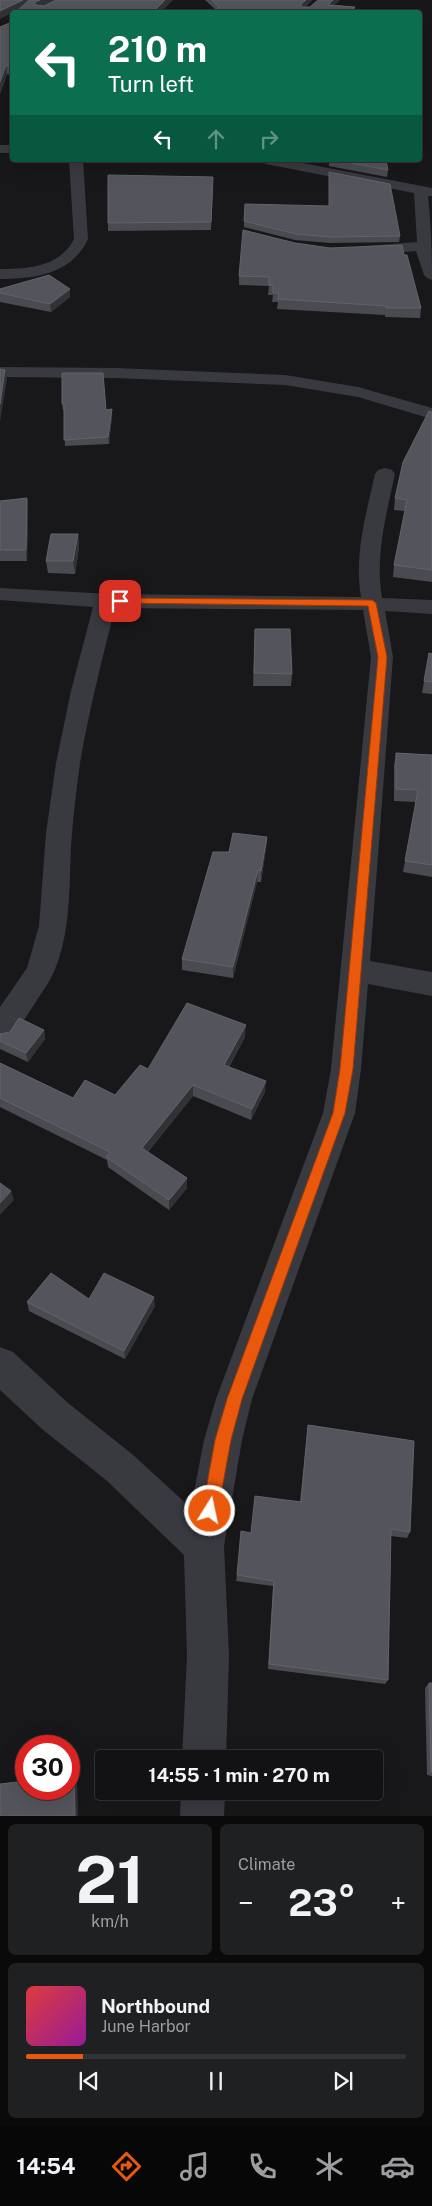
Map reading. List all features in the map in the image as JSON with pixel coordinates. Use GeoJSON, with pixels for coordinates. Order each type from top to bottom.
{"type":"FeatureCollection","features":[{"type":"Feature","properties":{"kind":"street"},"geometry":{"type":"LineString","coordinates":[[0,274],[39,271],[57,264],[78,247],[81,239],[76,162]]}},
{"type":"Feature","properties":{"kind":"street"},"geometry":{"type":"LineString","coordinates":[[276,162],[426,191],[425,241],[422,246],[432,275]]}},
{"type":"Feature","properties":{"kind":"street"},"geometry":{"type":"LineString","coordinates":[[349,250],[400,250],[422,246]]}},
{"type":"Feature","properties":{"kind":"street"},"geometry":{"type":"LineString","coordinates":[[0,372],[285,380],[358,392],[432,414]]}},
{"type":"Feature","properties":{"kind":"street"},"geometry":{"type":"LineString","coordinates":[[204,1750],[208,1656],[204,1546],[223,1440],[234,1399],[339,1113],[346,1069],[382,657],[368,578],[369,546],[385,474]]}},
{"type":"Feature","properties":{"kind":"street"},"geometry":{"type":"LineString","coordinates":[[0,594],[106,600],[372,603],[432,607]]}},
{"type":"Feature","properties":{"kind":"street"},"geometry":{"type":"LineString","coordinates":[[0,1031],[40,972],[53,926],[59,833],[68,763],[81,700],[106,600]]}},
{"type":"Feature","properties":{"kind":"street"},"geometry":{"type":"LineString","coordinates":[[355,970],[432,984]]}},
{"type":"Feature","properties":{"kind":"street"},"geometry":{"type":"LineString","coordinates":[[0,1365],[55,1416],[119,1467],[204,1546]]}},
{"type":"Feature","properties":{"kind":"street"},"geometry":{"type":"LineString","coordinates":[[202,1816],[203,1800]]}},
{"type":"Feature","properties":{"kind":"building"},"geometry":{"type":"Polygon","coordinates":[[[0,0],[23,0],[0,11],[0,0]]]}},
{"type":"Feature","properties":{"kind":"building"},"geometry":{"type":"Polygon","coordinates":[[[29,0],[40,0],[35,2],[35,5],[44,6],[56,0],[165,0],[155,10],[18,10],[29,0]]]}},
{"type":"Feature","properties":{"kind":"building"},"geometry":{"type":"Polygon","coordinates":[[[212,0],[306,0],[301,4],[301,7],[310,7],[318,0],[333,0],[328,5],[355,7],[353,10],[216,10],[219,7],[212,0]]]}},
{"type":"Feature","properties":{"kind":"building"},"geometry":{"type":"Polygon","coordinates":[[[10,23],[10,66],[6,65],[0,82],[0,27],[10,23]]]}},
{"type":"Feature","properties":{"kind":"building"},"geometry":{"type":"Polygon","coordinates":[[[346,162],[386,162],[388,170],[346,162]]]}},
{"type":"Feature","properties":{"kind":"building"},"geometry":{"type":"Polygon","coordinates":[[[329,172],[390,184],[400,236],[330,237],[296,234],[244,221],[245,204],[329,206],[329,172]]]}},
{"type":"Feature","properties":{"kind":"building"},"geometry":{"type":"Polygon","coordinates":[[[108,175],[213,177],[211,222],[108,223],[108,175]]]}},
{"type":"Feature","properties":{"kind":"building"},"geometry":{"type":"Polygon","coordinates":[[[243,230],[295,243],[330,248],[402,245],[404,255],[407,255],[421,308],[386,308],[386,306],[278,299],[279,293],[273,293],[273,285],[269,285],[269,277],[239,276],[243,230]]]}},
{"type":"Feature","properties":{"kind":"building"},"geometry":{"type":"Polygon","coordinates":[[[49,275],[70,289],[50,304],[0,293],[0,289],[49,275]]]}},
{"type":"Feature","properties":{"kind":"building"},"geometry":{"type":"Polygon","coordinates":[[[0,369],[5,370],[0,404],[0,369]]]}},
{"type":"Feature","properties":{"kind":"building"},"geometry":{"type":"Polygon","coordinates":[[[62,373],[103,373],[106,410],[112,409],[108,437],[64,440],[62,373]]]}},
{"type":"Feature","properties":{"kind":"building"},"geometry":{"type":"Polygon","coordinates":[[[429,411],[432,412],[432,570],[394,565],[407,500],[395,498],[403,462],[429,411]]]}},
{"type":"Feature","properties":{"kind":"building"},"geometry":{"type":"Polygon","coordinates":[[[27,498],[26,550],[0,550],[0,501],[27,498]]]}},
{"type":"Feature","properties":{"kind":"building"},"geometry":{"type":"Polygon","coordinates":[[[51,534],[78,534],[73,561],[46,561],[51,534]]]}},
{"type":"Feature","properties":{"kind":"building"},"geometry":{"type":"Polygon","coordinates":[[[255,629],[290,629],[292,674],[254,673],[255,629]]]}},
{"type":"Feature","properties":{"kind":"building"},"geometry":{"type":"Polygon","coordinates":[[[429,653],[432,654],[432,682],[424,681],[429,653]]]}},
{"type":"Feature","properties":{"kind":"building"},"geometry":{"type":"Polygon","coordinates":[[[396,753],[432,755],[432,865],[405,861],[418,790],[396,789],[396,753]]]}},
{"type":"Feature","properties":{"kind":"building"},"geometry":{"type":"Polygon","coordinates":[[[233,833],[267,837],[261,871],[258,870],[233,967],[182,959],[213,852],[229,852],[233,833]]]}},
{"type":"Feature","properties":{"kind":"building"},"geometry":{"type":"Polygon","coordinates":[[[187,1003],[246,1025],[224,1065],[266,1081],[252,1109],[193,1085],[142,1148],[187,1178],[169,1200],[106,1157],[110,1152],[0,1098],[0,1063],[73,1098],[85,1080],[115,1095],[140,1065],[148,1069],[187,1003]]]}},
{"type":"Feature","properties":{"kind":"building"},"geometry":{"type":"Polygon","coordinates":[[[19,1018],[44,1030],[26,1053],[0,1041],[0,1034],[10,1032],[19,1018]]]}},
{"type":"Feature","properties":{"kind":"building"},"geometry":{"type":"Polygon","coordinates":[[[0,1183],[11,1191],[0,1203],[0,1183]]]}},
{"type":"Feature","properties":{"kind":"building"},"geometry":{"type":"Polygon","coordinates":[[[51,1273],[89,1299],[104,1273],[154,1297],[124,1351],[27,1302],[51,1273]]]}},
{"type":"Feature","properties":{"kind":"building"},"geometry":{"type":"Polygon","coordinates":[[[308,1425],[414,1441],[410,1532],[391,1529],[388,1680],[269,1664],[274,1581],[237,1575],[241,1531],[251,1533],[255,1496],[301,1502],[308,1425]]]}},
{"type":"Feature","properties":{"kind":"building"},"geometry":{"type":"Polygon","coordinates":[[[429,1683],[432,1683],[432,1772],[431,1772],[429,1683]]]}},
{"type":"Feature","properties":{"kind":"building"},"geometry":{"type":"Polygon","coordinates":[[[15,1782],[15,1800],[75,1800],[75,1816],[0,1816],[0,1784],[15,1782]]]}},
{"type":"Feature","properties":{"kind":"route"},"geometry":{"type":"LineString","coordinates":[[120,601],[372,603],[381,644],[382,657],[370,804],[346,1069],[339,1113],[234,1399],[223,1440],[210,1511]]}}]}
